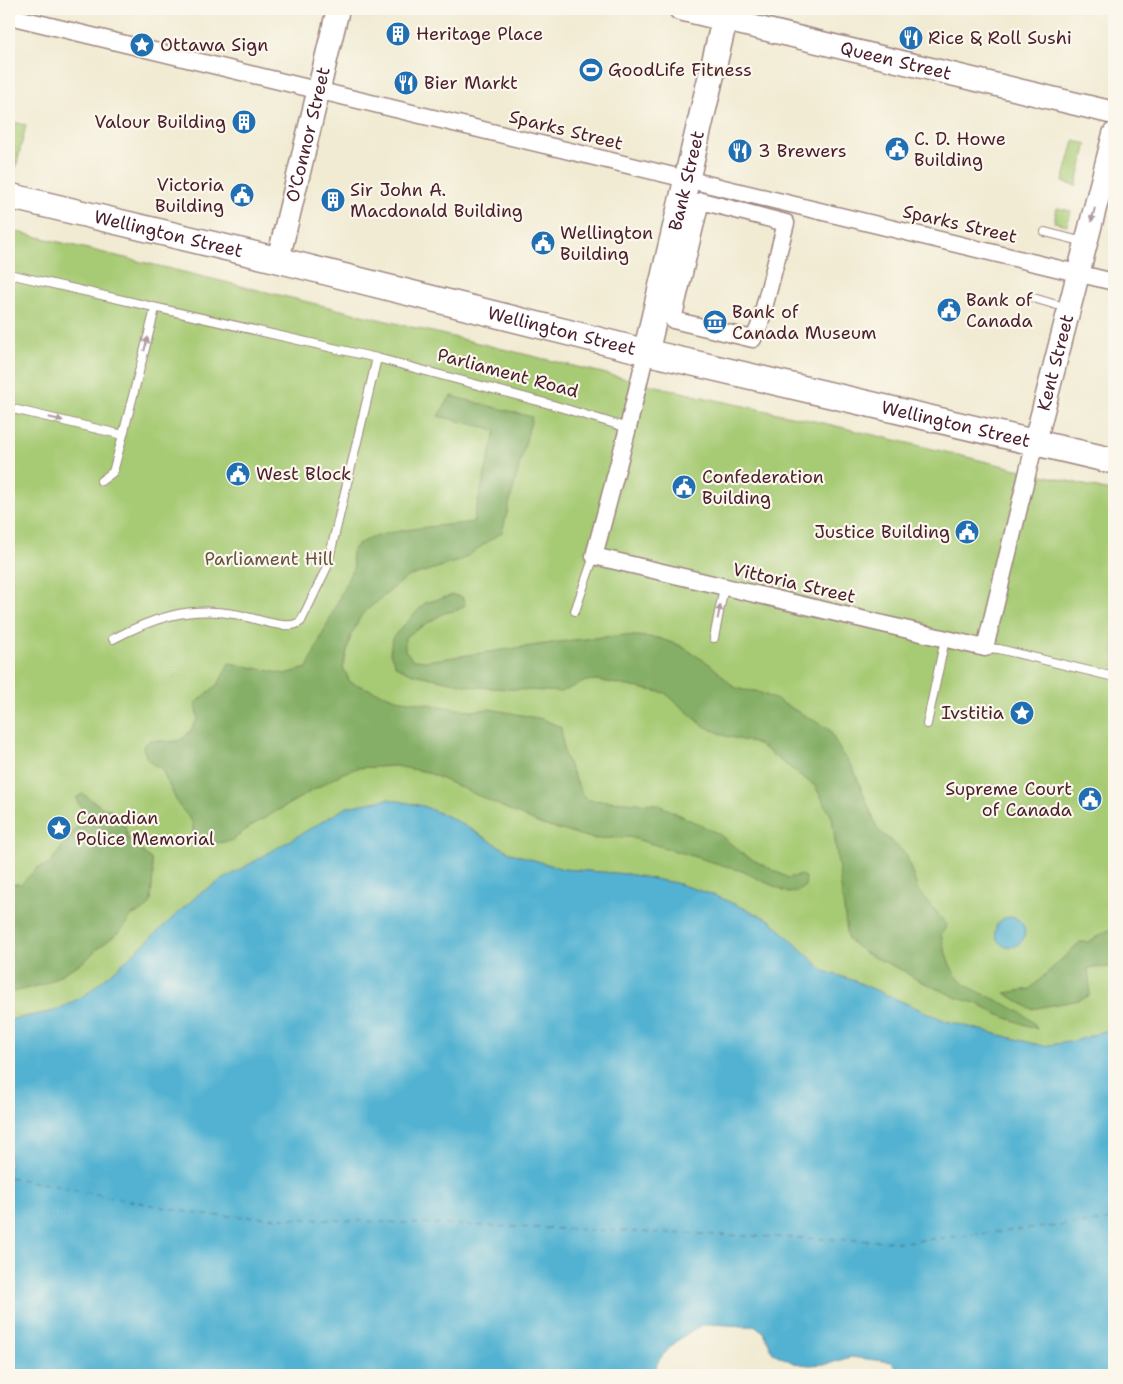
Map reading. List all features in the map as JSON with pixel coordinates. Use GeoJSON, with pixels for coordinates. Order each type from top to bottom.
{"type":"FeatureCollection","features":[{"type":"Feature","properties":{"kind":"main road","name":"O'Connor Street"},"geometry":{"type":"LineString","coordinates":[[278,260],[338,9]]}},
{"type":"Feature","properties":{"kind":"main road","name":"Queen Street"},"geometry":{"type":"LineString","coordinates":[[680,9],[726,14],[1114,114]]}},
{"type":"Feature","properties":{"kind":"main road","name":"Bank Street"},"geometry":{"type":"LineString","coordinates":[[646,352],[726,14]]}},
{"type":"Feature","properties":{"kind":"main road","name":"Kent Street"},"geometry":{"type":"LineString","coordinates":[[1035,442],[1114,134]]}},
{"type":"Feature","properties":{"kind":"main road","name":"Wellington Street"},"geometry":{"type":"LineString","coordinates":[[9,196],[278,260],[646,352],[1114,461]]}},
{"type":"Feature","properties":{"kind":"street","name":"Sparks Street"},"geometry":{"type":"LineString","coordinates":[[9,16],[1114,282]]}},
{"type":"Feature","properties":{"kind":"street"},"geometry":{"type":"LineString","coordinates":[[701,201],[786,223],[759,327],[753,339],[673,320],[701,201]]}},
{"type":"Feature","properties":{"kind":"street"},"geometry":{"type":"LineString","coordinates":[[594,556],[646,352]]}},
{"type":"Feature","properties":{"kind":"street","name":"Kent Street"},"geometry":{"type":"LineString","coordinates":[[985,648],[1035,442]]}},
{"type":"Feature","properties":{"kind":"street","name":"Vittoria Street"},"geometry":{"type":"LineString","coordinates":[[594,556],[985,648]]}},
{"type":"Feature","properties":{"kind":"lane"},"geometry":{"type":"LineString","coordinates":[[1045,232],[1086,242]]}},
{"type":"Feature","properties":{"kind":"lane","name":"Parliament Road"},"geometry":{"type":"LineString","coordinates":[[9,274],[155,309],[377,358],[553,404],[628,428]]}},
{"type":"Feature","properties":{"kind":"lane"},"geometry":{"type":"LineString","coordinates":[[1030,297],[1069,309]]}},
{"type":"Feature","properties":{"kind":"lane"},"geometry":{"type":"LineString","coordinates":[[100,482],[113,472],[155,309]]}},
{"type":"Feature","properties":{"kind":"lane"},"geometry":{"type":"LineString","coordinates":[[113,639],[156,619],[192,612],[229,613],[288,626],[298,624],[301,621],[327,567],[377,358]]}},
{"type":"Feature","properties":{"kind":"lane"},"geometry":{"type":"LineString","coordinates":[[9,408],[123,435]]}},
{"type":"Feature","properties":{"kind":"lane"},"geometry":{"type":"LineString","coordinates":[[575,611],[594,556]]}},
{"type":"Feature","properties":{"kind":"lane"},"geometry":{"type":"LineString","coordinates":[[714,638],[724,586]]}},
{"type":"Feature","properties":{"kind":"lane"},"geometry":{"type":"LineString","coordinates":[[927,724],[945,639]]}},
{"type":"Feature","properties":{"kind":"lane"},"geometry":{"type":"LineString","coordinates":[[985,648],[1004,650],[1114,677]]}},
{"type":"Feature","properties":{"kind":"green space"},"geometry":{"type":"Polygon","coordinates":[[[9,121],[26,125],[16,168],[9,166],[9,121]]]}},
{"type":"Feature","properties":{"kind":"green space"},"geometry":{"type":"Polygon","coordinates":[[[1074,141],[1087,144],[1076,186],[1063,182],[1074,141]]]}},
{"type":"Feature","properties":{"kind":"green space"},"geometry":{"type":"Polygon","coordinates":[[[1057,208],[1071,211],[1067,225],[1054,222],[1057,208]]]}},
{"type":"Feature","properties":{"kind":"green space","name":"Parliament Hill"},"geometry":{"type":"Polygon","coordinates":[[[9,230],[702,397],[819,422],[1114,492],[1114,1028],[1075,1041],[1043,1046],[946,1021],[855,981],[824,971],[770,920],[714,895],[675,883],[627,874],[563,869],[511,853],[453,819],[423,806],[388,799],[123,963],[85,995],[55,1011],[9,1020],[9,230]]]}},
{"type":"Feature","properties":{"kind":"green space"},"geometry":{"type":"Polygon","coordinates":[[[451,396],[532,417],[502,532],[460,561],[407,577],[362,614],[351,635],[343,667],[350,682],[396,699],[470,711],[490,709],[542,719],[561,727],[564,754],[583,796],[589,800],[657,804],[719,834],[744,855],[788,878],[800,875],[806,877],[805,886],[797,892],[788,893],[742,871],[629,837],[595,839],[542,825],[427,772],[395,766],[357,768],[341,774],[249,827],[231,841],[208,844],[193,834],[193,823],[178,804],[161,768],[148,760],[143,746],[151,740],[175,741],[184,737],[198,718],[195,704],[219,683],[229,663],[285,674],[307,668],[354,566],[352,552],[354,548],[376,536],[392,532],[473,522],[496,430],[438,416],[451,396]]]}},
{"type":"Feature","properties":{"kind":"green space"},"geometry":{"type":"Polygon","coordinates":[[[453,595],[462,597],[465,605],[458,610],[444,613],[405,637],[405,650],[413,660],[426,661],[573,640],[625,635],[658,638],[681,646],[711,665],[734,687],[756,691],[777,700],[829,729],[842,754],[853,768],[878,830],[906,854],[918,891],[945,922],[946,927],[941,935],[948,960],[957,977],[970,987],[1025,1015],[1037,1029],[999,1015],[979,1004],[957,998],[912,977],[904,971],[865,953],[848,940],[832,817],[815,786],[758,744],[726,736],[704,726],[665,693],[596,680],[586,681],[561,692],[475,687],[413,674],[396,666],[390,653],[392,638],[425,603],[453,595]]]}},
{"type":"Feature","properties":{"kind":"green space"},"geometry":{"type":"Polygon","coordinates":[[[83,794],[103,808],[110,809],[124,824],[129,841],[151,859],[153,873],[151,902],[145,910],[132,915],[122,930],[86,960],[45,984],[9,993],[9,884],[21,884],[37,868],[50,864],[84,817],[85,813],[77,801],[77,797],[83,794]]]}},
{"type":"Feature","properties":{"kind":"green space"},"geometry":{"type":"Polygon","coordinates":[[[1114,927],[1114,967],[1088,968],[1089,996],[1075,1001],[1031,1009],[1005,993],[1030,989],[1080,942],[1088,942],[1114,927]]]}},
{"type":"Feature","properties":{"kind":"water"},"geometry":{"type":"Polygon","coordinates":[[[388,799],[423,806],[453,819],[511,853],[563,869],[627,874],[675,883],[714,895],[770,920],[824,971],[855,981],[946,1021],[1043,1046],[1075,1041],[1114,1028],[1114,1375],[901,1375],[892,1362],[850,1357],[828,1364],[809,1365],[794,1363],[773,1353],[764,1332],[755,1326],[709,1324],[695,1329],[672,1345],[660,1358],[655,1375],[9,1375],[9,1020],[55,1011],[85,995],[200,893],[347,807],[388,799]]]}},
{"type":"Feature","properties":{"kind":"water"},"geometry":{"type":"Polygon","coordinates":[[[1010,917],[1021,921],[1025,932],[1021,943],[1010,947],[999,943],[995,932],[999,921],[1010,917]]]}},
{"type":"Feature","properties":{"kind":"ferry route"},"geometry":{"type":"LineString","coordinates":[[9,1177],[203,1215],[903,1242],[1114,1220]]}},
{"type":"Feature","properties":{"kind":"place","name":"Heritage Place"},"geometry":{"type":"Point","coordinates":[398,34]}},
{"type":"Feature","properties":{"kind":"place","name":"Rice & Roll Sushi"},"geometry":{"type":"Point","coordinates":[911,38]}},
{"type":"Feature","properties":{"kind":"place","name":"Ottawa Sign"},"geometry":{"type":"Point","coordinates":[142,45]}},
{"type":"Feature","properties":{"kind":"place","name":"GoodLife Fitness"},"geometry":{"type":"Point","coordinates":[591,70]}},
{"type":"Feature","properties":{"kind":"place","name":"Bier Markt"},"geometry":{"type":"Point","coordinates":[406,83]}},
{"type":"Feature","properties":{"kind":"place","name":"Valour Building"},"geometry":{"type":"Point","coordinates":[244,122]}},
{"type":"Feature","properties":{"kind":"place","name":"C. D. Howe Building"},"geometry":{"type":"Point","coordinates":[897,149]}},
{"type":"Feature","properties":{"kind":"place","name":"3 Brewers"},"geometry":{"type":"Point","coordinates":[740,151]}},
{"type":"Feature","properties":{"kind":"place","name":"Victoria Building"},"geometry":{"type":"Point","coordinates":[242,195]}},
{"type":"Feature","properties":{"kind":"place","name":"Sir John A. Macdonald Building"},"geometry":{"type":"Point","coordinates":[333,200]}},
{"type":"Feature","properties":{"kind":"place","name":"Wellington Building"},"geometry":{"type":"Point","coordinates":[543,243]}},
{"type":"Feature","properties":{"kind":"place","name":"Bank of Canada"},"geometry":{"type":"Point","coordinates":[949,310]}},
{"type":"Feature","properties":{"kind":"place","name":"Bank of Canada Museum"},"geometry":{"type":"Point","coordinates":[715,322]}},
{"type":"Feature","properties":{"kind":"place","name":"West Block"},"geometry":{"type":"Point","coordinates":[238,474]}},
{"type":"Feature","properties":{"kind":"place","name":"Confederation Building"},"geometry":{"type":"Point","coordinates":[684,487]}},
{"type":"Feature","properties":{"kind":"place","name":"Justice Building"},"geometry":{"type":"Point","coordinates":[967,532]}},
{"type":"Feature","properties":{"kind":"place","name":"Ivstitia"},"geometry":{"type":"Point","coordinates":[1022,713]}},
{"type":"Feature","properties":{"kind":"place","name":"Supreme Court of Canada"},"geometry":{"type":"Point","coordinates":[1090,799]}},
{"type":"Feature","properties":{"kind":"place","name":"Canadian Police Memorial"},"geometry":{"type":"Point","coordinates":[59,828]}}]}
